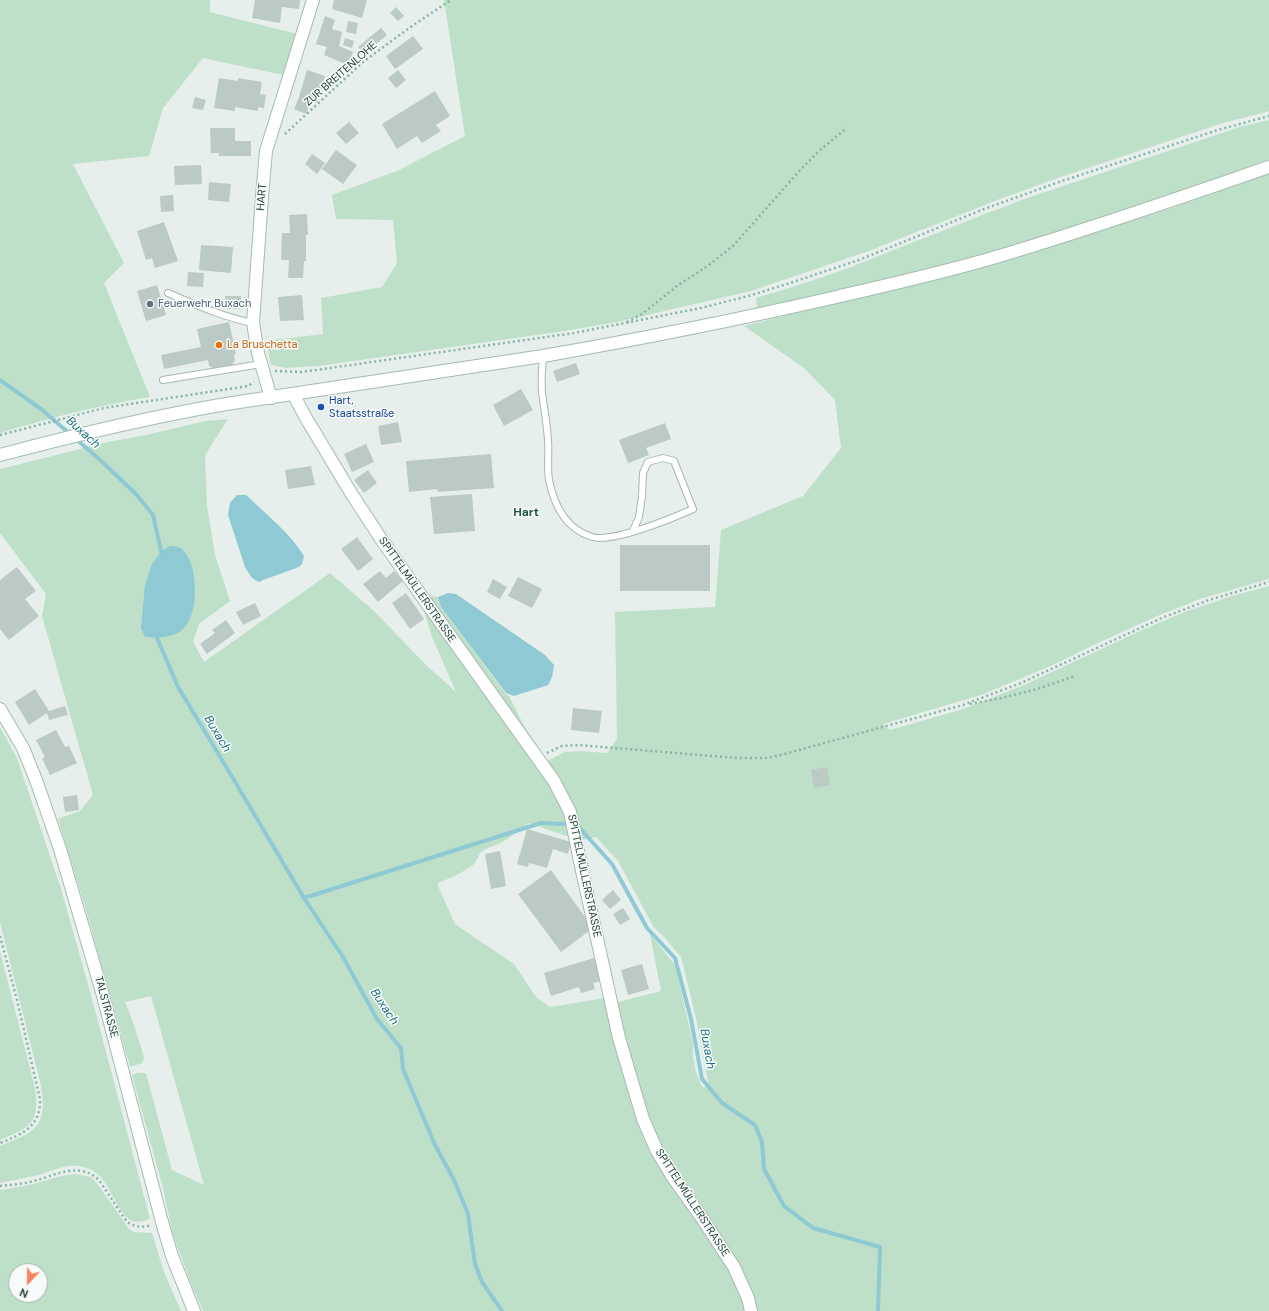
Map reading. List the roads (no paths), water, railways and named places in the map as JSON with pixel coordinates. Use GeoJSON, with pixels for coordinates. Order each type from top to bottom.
{"type":"FeatureCollection","features":[{"type":"Feature","properties":{"kind":"street","name":"HART"},"geometry":{"type":"LineString","coordinates":[[271,398],[253,323],[266,151],[313,0]]}},
{"type":"Feature","properties":{"kind":"street"},"geometry":{"type":"LineString","coordinates":[[0,455],[94,430],[183,411],[601,346],[769,312],[912,280],[996,257],[1078,232],[1269,167]]}},
{"type":"Feature","properties":{"kind":"street","name":"SPITTELMÜLLERSTRASSE"},"geometry":{"type":"LineString","coordinates":[[293,394],[351,494],[383,542],[554,781],[570,812],[619,1038],[643,1119],[657,1151],[672,1176],[734,1267],[748,1298],[752,1311]]}},
{"type":"Feature","properties":{"kind":"street","name":"TALSTRASSE"},"geometry":{"type":"LineString","coordinates":[[0,709],[23,748],[60,849],[102,992],[162,1222],[172,1256],[194,1311]]}},
{"type":"Feature","properties":{"kind":"lane"},"geometry":{"type":"LineString","coordinates":[[168,293],[203,308],[253,323]]}},
{"type":"Feature","properties":{"kind":"lane"},"geometry":{"type":"LineString","coordinates":[[543,356],[542,392],[548,440],[549,479],[554,497],[564,518],[576,529],[593,538],[612,538],[666,521],[693,509],[674,461],[663,458],[648,462],[643,473],[639,517],[633,531]]}},
{"type":"Feature","properties":{"kind":"lane"},"geometry":{"type":"LineString","coordinates":[[163,380],[263,368]]}},
{"type":"Feature","properties":{"kind":"water"},"geometry":{"type":"Polygon","coordinates":[[[237,495],[246,495],[292,539],[304,556],[302,564],[299,567],[259,582],[252,578],[245,567],[228,515],[230,503],[237,495]]]}},
{"type":"Feature","properties":{"kind":"water"},"geometry":{"type":"Polygon","coordinates":[[[170,546],[178,547],[183,550],[193,569],[195,592],[192,615],[181,631],[173,635],[164,637],[145,637],[141,628],[145,585],[152,564],[162,551],[170,546]]]}},
{"type":"Feature","properties":{"kind":"water"},"geometry":{"type":"Polygon","coordinates":[[[448,593],[456,594],[545,655],[554,665],[552,677],[548,685],[514,696],[506,693],[441,607],[438,597],[448,593]]]}},
{"type":"Feature","properties":{"kind":"waterway","name":"Buxach"},"geometry":{"type":"LineString","coordinates":[[0,380],[41,409],[98,458],[136,494],[153,515],[162,555]]}},
{"type":"Feature","properties":{"kind":"waterway","name":"Buxach"},"geometry":{"type":"LineString","coordinates":[[158,634],[157,638],[178,687],[304,898],[343,957],[377,1019],[401,1048],[403,1069],[435,1145],[454,1180],[468,1214],[475,1264],[482,1282],[502,1311]]}},
{"type":"Feature","properties":{"kind":"waterway","name":"Buxach"},"geometry":{"type":"LineString","coordinates":[[304,898],[541,823],[568,824]]}},
{"type":"Feature","properties":{"kind":"waterway","name":"Buxach"},"geometry":{"type":"LineString","coordinates":[[577,825],[612,864],[647,928],[675,958],[691,1019],[702,1079],[722,1103],[755,1125],[762,1142],[764,1169],[784,1206],[813,1228],[880,1247],[878,1311]]}},
{"type":"Feature","properties":{"kind":"place","name":"Feuerwehr Buxach"},"geometry":{"type":"Point","coordinates":[150,304]}},
{"type":"Feature","properties":{"kind":"place","name":"La Bruschetta"},"geometry":{"type":"Point","coordinates":[219,345]}},
{"type":"Feature","properties":{"kind":"place","name":"Hart, Staatsstraße"},"geometry":{"type":"Point","coordinates":[321,407]}},
{"type":"Feature","properties":{"kind":"district","name":"Hart"},"geometry":{"type":"Point","coordinates":[526,513]}}]}
